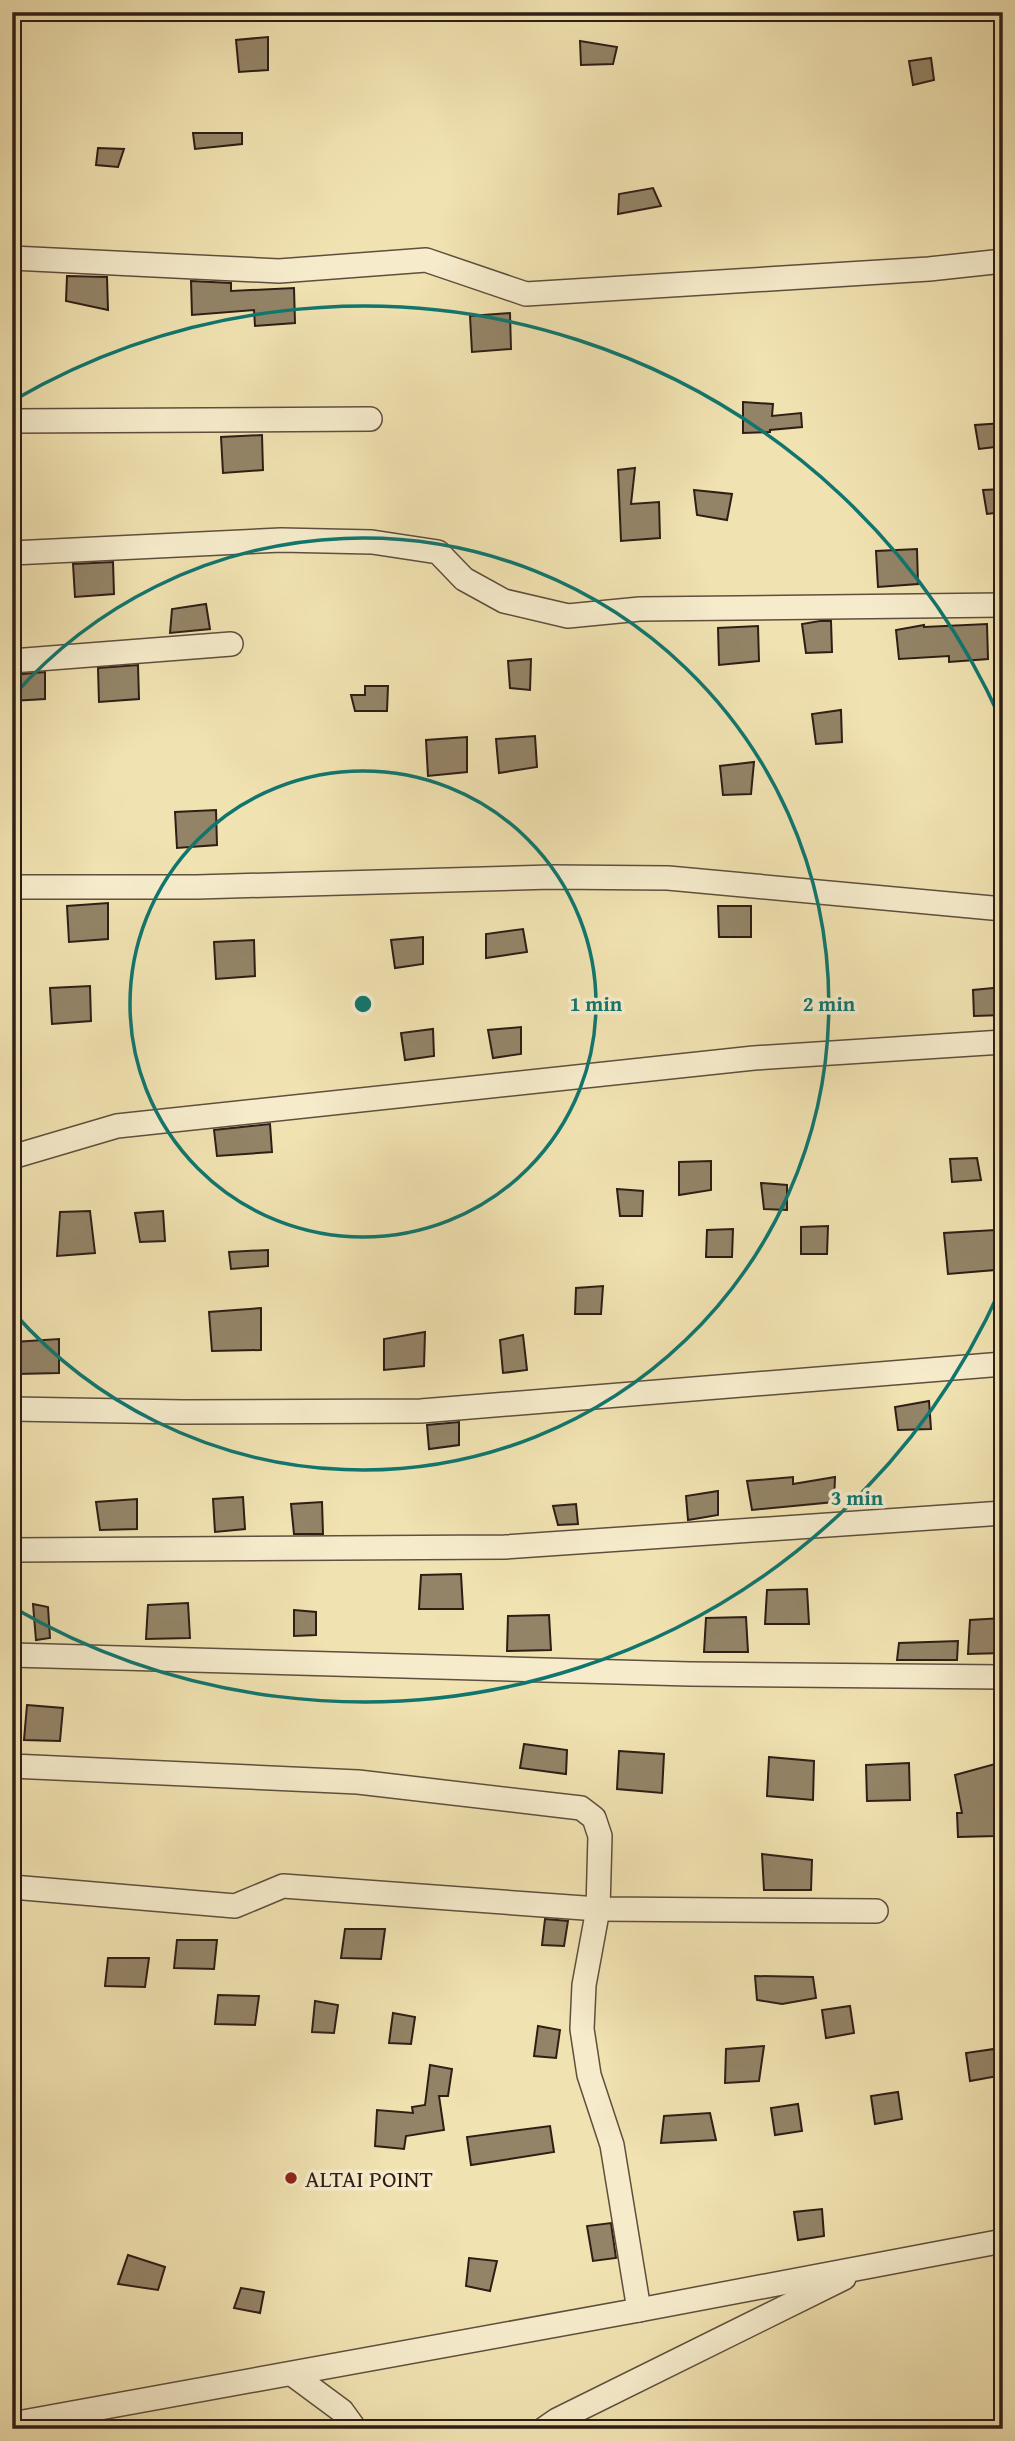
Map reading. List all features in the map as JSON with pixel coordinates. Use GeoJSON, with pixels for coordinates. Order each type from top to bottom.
{"type":"FeatureCollection","features":[{"type":"Feature","properties":{"kind":"street"},"geometry":{"type":"LineString","coordinates":[[12,258],[279,271],[426,260],[526,294],[929,269],[1003,261]]}},
{"type":"Feature","properties":{"kind":"street"},"geometry":{"type":"LineString","coordinates":[[12,421],[370,419]]}},
{"type":"Feature","properties":{"kind":"street"},"geometry":{"type":"LineString","coordinates":[[12,553],[281,540],[372,542],[438,552],[464,579],[504,601],[568,617],[640,609],[1003,605]]}},
{"type":"Feature","properties":{"kind":"street"},"geometry":{"type":"LineString","coordinates":[[12,662],[230,644]]}},
{"type":"Feature","properties":{"kind":"street"},"geometry":{"type":"LineString","coordinates":[[12,887],[197,887],[551,877],[668,878],[1003,909]]}},
{"type":"Feature","properties":{"kind":"street"},"geometry":{"type":"LineString","coordinates":[[12,1157],[117,1126],[754,1058],[1003,1042]]}},
{"type":"Feature","properties":{"kind":"street"},"geometry":{"type":"LineString","coordinates":[[12,1409],[183,1412],[421,1411],[1003,1364]]}},
{"type":"Feature","properties":{"kind":"street"},"geometry":{"type":"LineString","coordinates":[[12,1550],[505,1547],[1003,1513]]}},
{"type":"Feature","properties":{"kind":"street"},"geometry":{"type":"LineString","coordinates":[[12,1655],[690,1675],[1003,1677]]}},
{"type":"Feature","properties":{"kind":"street"},"geometry":{"type":"LineString","coordinates":[[12,1766],[358,1782],[581,1808],[594,1818],[600,1836],[598,1909],[584,1985],[582,2029],[589,2075],[612,2145],[639,2310]]}},
{"type":"Feature","properties":{"kind":"street"},"geometry":{"type":"LineString","coordinates":[[12,1887],[234,1906],[283,1886],[598,1909],[876,1911]]}},
{"type":"Feature","properties":{"kind":"street"},"geometry":{"type":"LineString","coordinates":[[12,2424],[1003,2241]]}},
{"type":"Feature","properties":{"kind":"street"},"geometry":{"type":"LineString","coordinates":[[544,2429],[556,2420],[869,2266]]}},
{"type":"Feature","properties":{"kind":"street"},"geometry":{"type":"LineString","coordinates":[[292,2374],[342,2411],[355,2429]]}},
{"type":"Feature","properties":{"kind":"building"},"geometry":{"type":"Polygon","coordinates":[[[268,37],[268,70],[239,72],[236,40],[268,37]]]}},
{"type":"Feature","properties":{"kind":"building"},"geometry":{"type":"Polygon","coordinates":[[[580,41],[617,47],[613,64],[581,65],[580,41]]]}},
{"type":"Feature","properties":{"kind":"building"},"geometry":{"type":"Polygon","coordinates":[[[931,58],[934,80],[913,85],[909,61],[931,58]]]}},
{"type":"Feature","properties":{"kind":"building"},"geometry":{"type":"Polygon","coordinates":[[[193,133],[242,133],[242,144],[195,149],[193,133]]]}},
{"type":"Feature","properties":{"kind":"building"},"geometry":{"type":"Polygon","coordinates":[[[98,148],[124,149],[118,167],[96,165],[98,148]]]}},
{"type":"Feature","properties":{"kind":"building"},"geometry":{"type":"Polygon","coordinates":[[[653,188],[661,206],[618,214],[619,194],[653,188]]]}},
{"type":"Feature","properties":{"kind":"building"},"geometry":{"type":"Polygon","coordinates":[[[67,276],[107,277],[108,310],[66,301],[67,276]]]}},
{"type":"Feature","properties":{"kind":"building"},"geometry":{"type":"Polygon","coordinates":[[[191,281],[231,283],[231,291],[294,288],[295,323],[255,326],[254,310],[192,315],[191,281]]]}},
{"type":"Feature","properties":{"kind":"building"},"geometry":{"type":"Polygon","coordinates":[[[510,313],[511,349],[472,352],[470,316],[510,313]]]}},
{"type":"Feature","properties":{"kind":"building"},"geometry":{"type":"Polygon","coordinates":[[[743,402],[773,404],[772,416],[801,413],[802,427],[743,433],[743,402]]]}},
{"type":"Feature","properties":{"kind":"building"},"geometry":{"type":"Polygon","coordinates":[[[1003,423],[1003,446],[979,449],[975,425],[1003,423]]]}},
{"type":"Feature","properties":{"kind":"building"},"geometry":{"type":"Polygon","coordinates":[[[262,435],[263,470],[223,473],[221,437],[262,435]]]}},
{"type":"Feature","properties":{"kind":"building"},"geometry":{"type":"Polygon","coordinates":[[[635,468],[631,504],[659,502],[660,538],[621,541],[618,470],[635,468]]]}},
{"type":"Feature","properties":{"kind":"building"},"geometry":{"type":"Polygon","coordinates":[[[1003,489],[1003,512],[987,514],[983,490],[1003,489]]]}},
{"type":"Feature","properties":{"kind":"building"},"geometry":{"type":"Polygon","coordinates":[[[694,490],[732,494],[727,520],[697,515],[694,490]]]}},
{"type":"Feature","properties":{"kind":"building"},"geometry":{"type":"Polygon","coordinates":[[[917,549],[918,584],[878,587],[876,551],[917,549]]]}},
{"type":"Feature","properties":{"kind":"building"},"geometry":{"type":"Polygon","coordinates":[[[113,562],[114,594],[75,597],[73,564],[113,562]]]}},
{"type":"Feature","properties":{"kind":"building"},"geometry":{"type":"Polygon","coordinates":[[[206,604],[210,629],[170,633],[172,609],[206,604]]]}},
{"type":"Feature","properties":{"kind":"building"},"geometry":{"type":"Polygon","coordinates":[[[831,621],[832,652],[806,653],[802,624],[831,621]]]}},
{"type":"Feature","properties":{"kind":"building"},"geometry":{"type":"Polygon","coordinates":[[[987,624],[988,659],[949,662],[949,656],[899,659],[896,630],[924,625],[987,624]]]}},
{"type":"Feature","properties":{"kind":"building"},"geometry":{"type":"Polygon","coordinates":[[[758,626],[759,661],[719,665],[718,628],[758,626]]]}},
{"type":"Feature","properties":{"kind":"building"},"geometry":{"type":"Polygon","coordinates":[[[531,659],[530,690],[510,688],[508,661],[531,659]]]}},
{"type":"Feature","properties":{"kind":"building"},"geometry":{"type":"Polygon","coordinates":[[[138,665],[139,699],[99,702],[98,668],[138,665]]]}},
{"type":"Feature","properties":{"kind":"building"},"geometry":{"type":"Polygon","coordinates":[[[45,672],[45,699],[12,701],[12,675],[45,672]]]}},
{"type":"Feature","properties":{"kind":"building"},"geometry":{"type":"Polygon","coordinates":[[[365,686],[388,686],[387,711],[355,711],[351,695],[365,695],[365,686]]]}},
{"type":"Feature","properties":{"kind":"building"},"geometry":{"type":"Polygon","coordinates":[[[841,710],[842,742],[816,744],[812,714],[841,710]]]}},
{"type":"Feature","properties":{"kind":"building"},"geometry":{"type":"Polygon","coordinates":[[[535,736],[537,767],[499,773],[496,739],[535,736]]]}},
{"type":"Feature","properties":{"kind":"building"},"geometry":{"type":"Polygon","coordinates":[[[467,737],[467,772],[428,776],[426,740],[467,737]]]}},
{"type":"Feature","properties":{"kind":"building"},"geometry":{"type":"Polygon","coordinates":[[[754,762],[751,794],[723,795],[720,766],[754,762]]]}},
{"type":"Feature","properties":{"kind":"building"},"geometry":{"type":"Polygon","coordinates":[[[216,810],[217,845],[177,848],[175,812],[216,810]]]}},
{"type":"Feature","properties":{"kind":"building"},"geometry":{"type":"Polygon","coordinates":[[[108,903],[108,939],[69,942],[67,906],[108,903]]]}},
{"type":"Feature","properties":{"kind":"building"},"geometry":{"type":"Polygon","coordinates":[[[718,906],[751,906],[751,937],[719,937],[718,906]]]}},
{"type":"Feature","properties":{"kind":"building"},"geometry":{"type":"Polygon","coordinates":[[[523,929],[527,952],[486,958],[486,934],[523,929]]]}},
{"type":"Feature","properties":{"kind":"building"},"geometry":{"type":"Polygon","coordinates":[[[423,937],[423,964],[395,968],[391,940],[423,937]]]}},
{"type":"Feature","properties":{"kind":"building"},"geometry":{"type":"Polygon","coordinates":[[[254,940],[255,976],[216,979],[214,942],[254,940]]]}},
{"type":"Feature","properties":{"kind":"building"},"geometry":{"type":"Polygon","coordinates":[[[90,986],[91,1021],[52,1024],[50,988],[90,986]]]}},
{"type":"Feature","properties":{"kind":"building"},"geometry":{"type":"Polygon","coordinates":[[[1003,987],[1003,1015],[974,1016],[973,990],[1003,987]]]}},
{"type":"Feature","properties":{"kind":"building"},"geometry":{"type":"Polygon","coordinates":[[[521,1027],[521,1054],[493,1058],[488,1030],[521,1027]]]}},
{"type":"Feature","properties":{"kind":"building"},"geometry":{"type":"Polygon","coordinates":[[[433,1029],[434,1056],[405,1060],[401,1033],[433,1029]]]}},
{"type":"Feature","properties":{"kind":"building"},"geometry":{"type":"Polygon","coordinates":[[[270,1124],[272,1152],[217,1156],[214,1130],[270,1124]]]}},
{"type":"Feature","properties":{"kind":"building"},"geometry":{"type":"Polygon","coordinates":[[[977,1158],[981,1180],[952,1182],[950,1159],[977,1158]]]}},
{"type":"Feature","properties":{"kind":"building"},"geometry":{"type":"Polygon","coordinates":[[[711,1161],[711,1190],[679,1195],[679,1162],[711,1161]]]}},
{"type":"Feature","properties":{"kind":"building"},"geometry":{"type":"Polygon","coordinates":[[[761,1183],[787,1185],[787,1210],[764,1209],[761,1183]]]}},
{"type":"Feature","properties":{"kind":"building"},"geometry":{"type":"Polygon","coordinates":[[[617,1189],[643,1191],[642,1216],[620,1216],[617,1189]]]}},
{"type":"Feature","properties":{"kind":"building"},"geometry":{"type":"Polygon","coordinates":[[[90,1211],[95,1253],[57,1256],[60,1212],[90,1211]]]}},
{"type":"Feature","properties":{"kind":"building"},"geometry":{"type":"Polygon","coordinates":[[[163,1211],[165,1241],[140,1242],[135,1213],[163,1211]]]}},
{"type":"Feature","properties":{"kind":"building"},"geometry":{"type":"Polygon","coordinates":[[[828,1226],[827,1254],[801,1254],[801,1227],[828,1226]]]}},
{"type":"Feature","properties":{"kind":"building"},"geometry":{"type":"Polygon","coordinates":[[[733,1229],[732,1257],[706,1257],[707,1230],[733,1229]]]}},
{"type":"Feature","properties":{"kind":"building"},"geometry":{"type":"Polygon","coordinates":[[[995,1230],[995,1270],[948,1274],[944,1233],[995,1230]]]}},
{"type":"Feature","properties":{"kind":"building"},"geometry":{"type":"Polygon","coordinates":[[[268,1250],[268,1266],[231,1269],[229,1252],[268,1250]]]}},
{"type":"Feature","properties":{"kind":"building"},"geometry":{"type":"Polygon","coordinates":[[[603,1286],[601,1314],[575,1314],[576,1288],[603,1286]]]}},
{"type":"Feature","properties":{"kind":"building"},"geometry":{"type":"Polygon","coordinates":[[[261,1308],[261,1350],[212,1351],[209,1312],[261,1308]]]}},
{"type":"Feature","properties":{"kind":"building"},"geometry":{"type":"Polygon","coordinates":[[[425,1332],[424,1366],[384,1370],[384,1339],[425,1332]]]}},
{"type":"Feature","properties":{"kind":"building"},"geometry":{"type":"Polygon","coordinates":[[[523,1335],[527,1370],[503,1373],[500,1340],[523,1335]]]}},
{"type":"Feature","properties":{"kind":"building"},"geometry":{"type":"Polygon","coordinates":[[[59,1339],[59,1373],[18,1374],[14,1342],[59,1339]]]}},
{"type":"Feature","properties":{"kind":"building"},"geometry":{"type":"Polygon","coordinates":[[[929,1401],[931,1429],[898,1430],[895,1407],[929,1401]]]}},
{"type":"Feature","properties":{"kind":"building"},"geometry":{"type":"Polygon","coordinates":[[[459,1422],[459,1445],[429,1449],[427,1425],[459,1422]]]}},
{"type":"Feature","properties":{"kind":"building"},"geometry":{"type":"Polygon","coordinates":[[[793,1477],[793,1484],[835,1477],[834,1502],[752,1510],[747,1481],[793,1477]]]}},
{"type":"Feature","properties":{"kind":"building"},"geometry":{"type":"Polygon","coordinates":[[[718,1491],[718,1515],[688,1520],[686,1496],[718,1491]]]}},
{"type":"Feature","properties":{"kind":"building"},"geometry":{"type":"Polygon","coordinates":[[[243,1497],[245,1529],[215,1532],[213,1499],[243,1497]]]}},
{"type":"Feature","properties":{"kind":"building"},"geometry":{"type":"Polygon","coordinates":[[[137,1499],[137,1529],[100,1530],[96,1502],[137,1499]]]}},
{"type":"Feature","properties":{"kind":"building"},"geometry":{"type":"Polygon","coordinates":[[[322,1502],[323,1534],[294,1534],[291,1504],[322,1502]]]}},
{"type":"Feature","properties":{"kind":"building"},"geometry":{"type":"Polygon","coordinates":[[[576,1504],[578,1524],[558,1525],[553,1506],[576,1504]]]}},
{"type":"Feature","properties":{"kind":"building"},"geometry":{"type":"Polygon","coordinates":[[[461,1574],[463,1609],[419,1609],[421,1575],[461,1574]]]}},
{"type":"Feature","properties":{"kind":"building"},"geometry":{"type":"Polygon","coordinates":[[[807,1589],[809,1624],[765,1624],[767,1590],[807,1589]]]}},
{"type":"Feature","properties":{"kind":"building"},"geometry":{"type":"Polygon","coordinates":[[[188,1603],[190,1638],[146,1639],[148,1605],[188,1603]]]}},
{"type":"Feature","properties":{"kind":"building"},"geometry":{"type":"Polygon","coordinates":[[[33,1604],[48,1607],[50,1638],[36,1640],[33,1604]]]}},
{"type":"Feature","properties":{"kind":"building"},"geometry":{"type":"Polygon","coordinates":[[[294,1610],[316,1612],[316,1635],[294,1636],[294,1610]]]}},
{"type":"Feature","properties":{"kind":"building"},"geometry":{"type":"Polygon","coordinates":[[[549,1615],[551,1650],[507,1651],[508,1616],[549,1615]]]}},
{"type":"Feature","properties":{"kind":"building"},"geometry":{"type":"Polygon","coordinates":[[[746,1617],[748,1652],[704,1652],[706,1618],[746,1617]]]}},
{"type":"Feature","properties":{"kind":"building"},"geometry":{"type":"Polygon","coordinates":[[[1003,1618],[1003,1653],[968,1654],[970,1620],[1003,1618]]]}},
{"type":"Feature","properties":{"kind":"building"},"geometry":{"type":"Polygon","coordinates":[[[958,1641],[957,1660],[897,1660],[899,1643],[958,1641]]]}},
{"type":"Feature","properties":{"kind":"building"},"geometry":{"type":"Polygon","coordinates":[[[27,1705],[63,1708],[60,1741],[24,1740],[27,1705]]]}},
{"type":"Feature","properties":{"kind":"building"},"geometry":{"type":"Polygon","coordinates":[[[524,1744],[567,1750],[566,1774],[520,1768],[524,1744]]]}},
{"type":"Feature","properties":{"kind":"building"},"geometry":{"type":"Polygon","coordinates":[[[619,1751],[664,1754],[662,1793],[617,1789],[619,1751]]]}},
{"type":"Feature","properties":{"kind":"building"},"geometry":{"type":"Polygon","coordinates":[[[769,1757],[814,1761],[813,1800],[767,1796],[769,1757]]]}},
{"type":"Feature","properties":{"kind":"building"},"geometry":{"type":"Polygon","coordinates":[[[909,1763],[910,1800],[867,1801],[866,1765],[909,1763]]]}},
{"type":"Feature","properties":{"kind":"building"},"geometry":{"type":"Polygon","coordinates":[[[995,1764],[996,1836],[958,1837],[957,1813],[962,1813],[955,1775],[995,1764]]]}},
{"type":"Feature","properties":{"kind":"building"},"geometry":{"type":"Polygon","coordinates":[[[762,1854],[812,1860],[811,1890],[764,1890],[762,1854]]]}},
{"type":"Feature","properties":{"kind":"building"},"geometry":{"type":"Polygon","coordinates":[[[545,1919],[568,1921],[564,1946],[542,1945],[545,1919]]]}},
{"type":"Feature","properties":{"kind":"building"},"geometry":{"type":"Polygon","coordinates":[[[345,1929],[385,1929],[381,1959],[341,1958],[345,1929]]]}},
{"type":"Feature","properties":{"kind":"building"},"geometry":{"type":"Polygon","coordinates":[[[177,1940],[217,1940],[214,1969],[174,1968],[177,1940]]]}},
{"type":"Feature","properties":{"kind":"building"},"geometry":{"type":"Polygon","coordinates":[[[108,1958],[149,1958],[145,1987],[105,1986],[108,1958]]]}},
{"type":"Feature","properties":{"kind":"building"},"geometry":{"type":"Polygon","coordinates":[[[755,1976],[813,1977],[816,1998],[782,2004],[757,2000],[755,1976]]]}},
{"type":"Feature","properties":{"kind":"building"},"geometry":{"type":"Polygon","coordinates":[[[218,1995],[259,1996],[255,2025],[215,2024],[218,1995]]]}},
{"type":"Feature","properties":{"kind":"building"},"geometry":{"type":"Polygon","coordinates":[[[315,2001],[338,2005],[334,2033],[312,2032],[315,2001]]]}},
{"type":"Feature","properties":{"kind":"building"},"geometry":{"type":"Polygon","coordinates":[[[850,2006],[854,2033],[826,2038],[822,2010],[850,2006]]]}},
{"type":"Feature","properties":{"kind":"building"},"geometry":{"type":"Polygon","coordinates":[[[393,2013],[415,2017],[411,2044],[389,2043],[393,2013]]]}},
{"type":"Feature","properties":{"kind":"building"},"geometry":{"type":"Polygon","coordinates":[[[538,2026],[560,2030],[556,2058],[534,2056],[538,2026]]]}},
{"type":"Feature","properties":{"kind":"building"},"geometry":{"type":"Polygon","coordinates":[[[764,2046],[759,2081],[725,2083],[726,2049],[764,2046]]]}},
{"type":"Feature","properties":{"kind":"building"},"geometry":{"type":"Polygon","coordinates":[[[994,2049],[998,2076],[970,2081],[966,2053],[994,2049]]]}},
{"type":"Feature","properties":{"kind":"building"},"geometry":{"type":"Polygon","coordinates":[[[430,2065],[452,2069],[448,2096],[439,2096],[444,2130],[406,2136],[404,2149],[375,2146],[377,2110],[413,2113],[412,2107],[425,2105],[430,2065]]]}},
{"type":"Feature","properties":{"kind":"building"},"geometry":{"type":"Polygon","coordinates":[[[898,2092],[902,2119],[875,2124],[871,2096],[898,2092]]]}},
{"type":"Feature","properties":{"kind":"building"},"geometry":{"type":"Polygon","coordinates":[[[798,2104],[802,2131],[775,2135],[771,2108],[798,2104]]]}},
{"type":"Feature","properties":{"kind":"building"},"geometry":{"type":"Polygon","coordinates":[[[710,2113],[716,2140],[661,2143],[664,2116],[710,2113]]]}},
{"type":"Feature","properties":{"kind":"building"},"geometry":{"type":"Polygon","coordinates":[[[550,2126],[554,2152],[471,2165],[467,2137],[550,2126]]]}},
{"type":"Feature","properties":{"kind":"building"},"geometry":{"type":"Polygon","coordinates":[[[822,2209],[824,2236],[798,2240],[794,2212],[822,2209]]]}},
{"type":"Feature","properties":{"kind":"building"},"geometry":{"type":"Polygon","coordinates":[[[611,2223],[616,2258],[593,2261],[587,2226],[611,2223]]]}},
{"type":"Feature","properties":{"kind":"building"},"geometry":{"type":"Polygon","coordinates":[[[128,2255],[165,2267],[158,2290],[118,2284],[128,2255]]]}},
{"type":"Feature","properties":{"kind":"building"},"geometry":{"type":"Polygon","coordinates":[[[469,2258],[497,2261],[490,2291],[466,2286],[469,2258]]]}},
{"type":"Feature","properties":{"kind":"building"},"geometry":{"type":"Polygon","coordinates":[[[241,2288],[264,2292],[260,2313],[234,2308],[241,2288]]]}},
{"type":"Feature","properties":{"kind":"place","name":"ALTAI POINT"},"geometry":{"type":"Point","coordinates":[291,2178]}}]}
